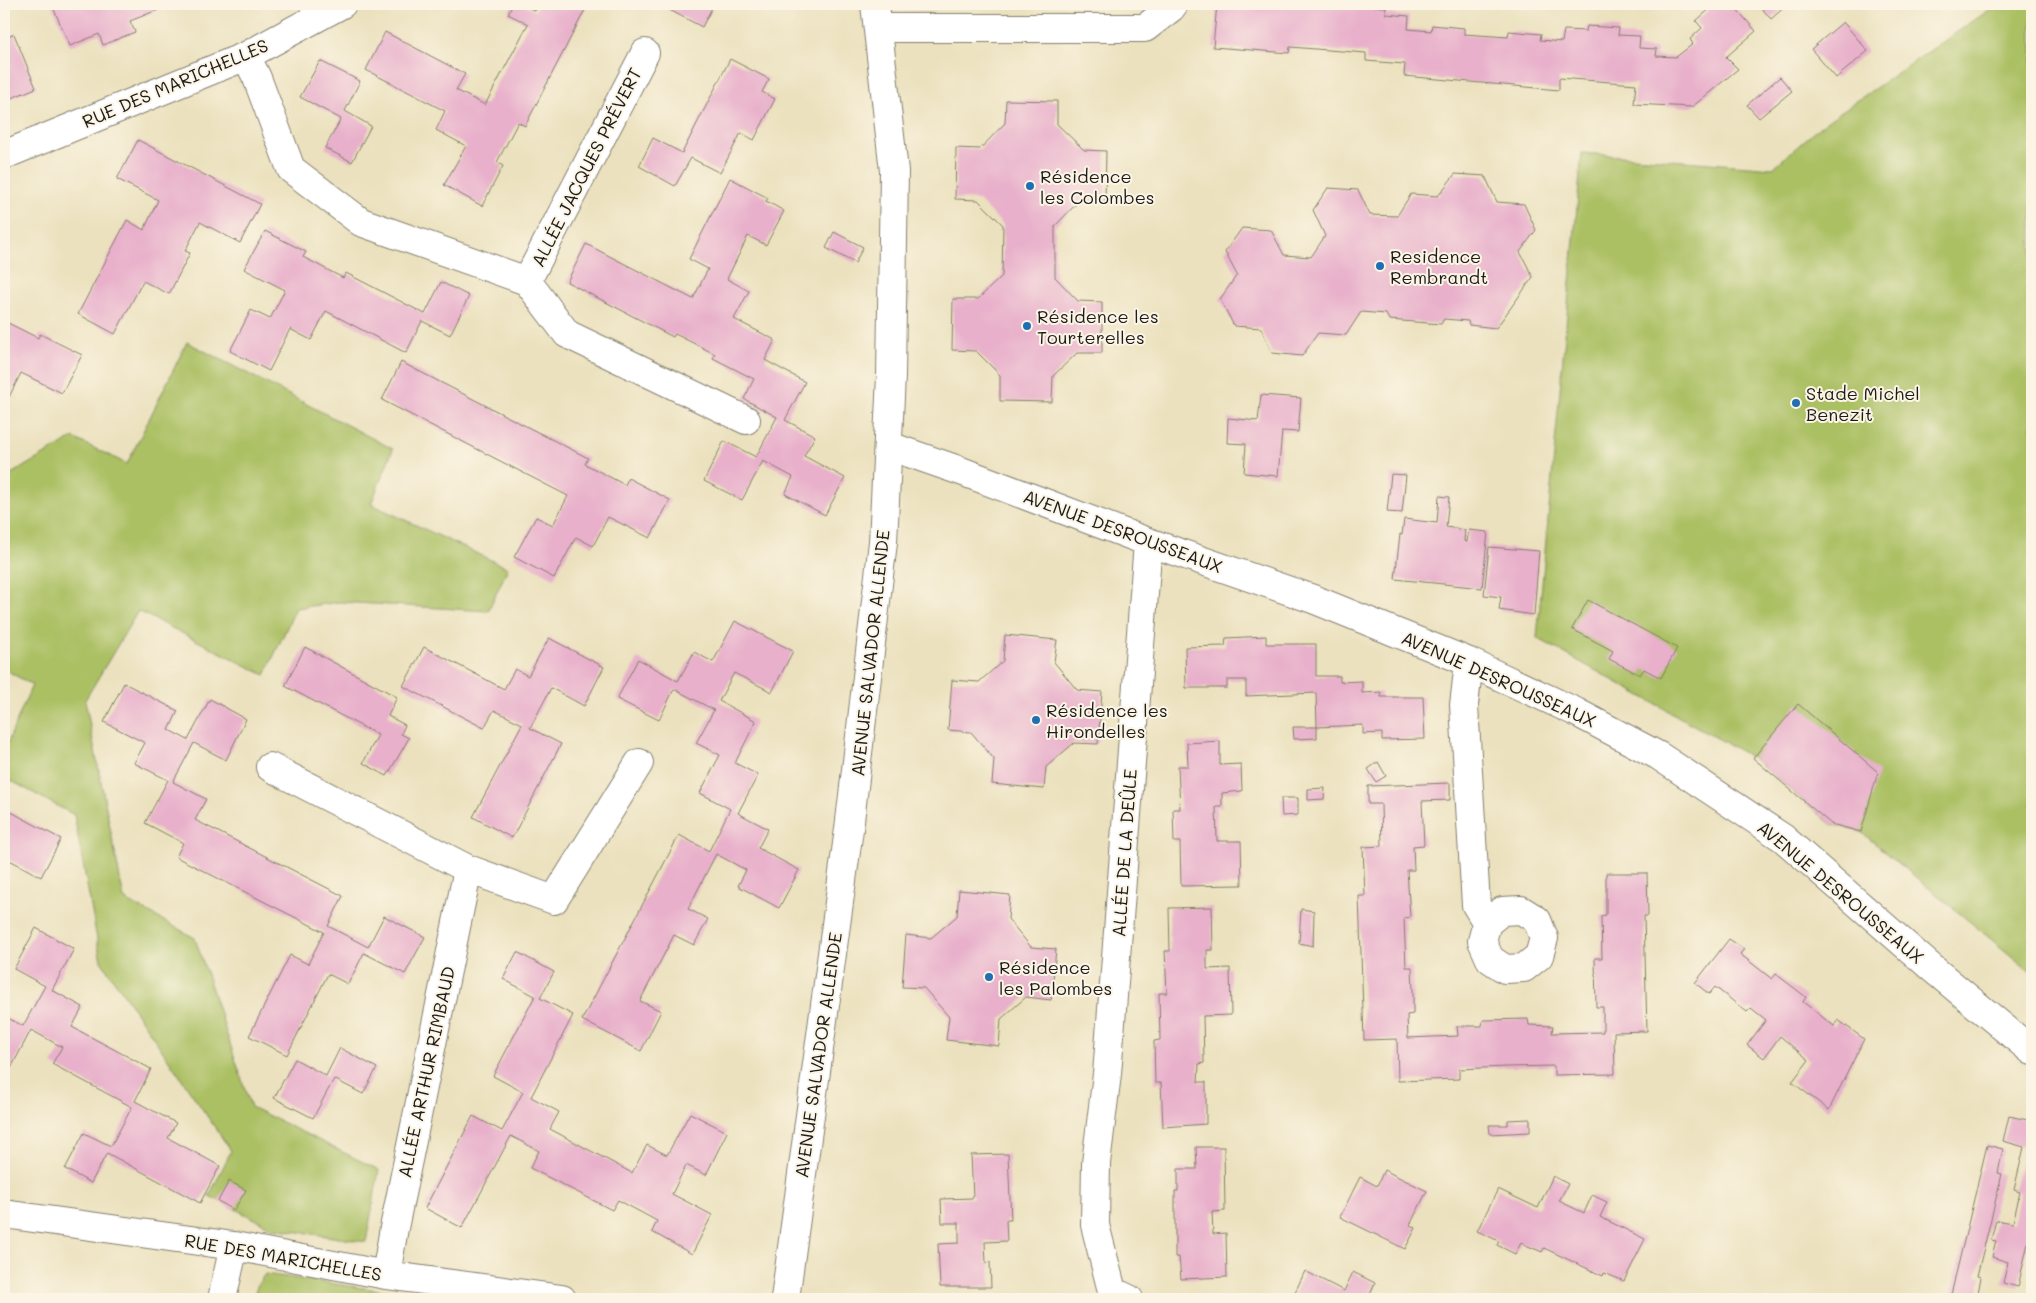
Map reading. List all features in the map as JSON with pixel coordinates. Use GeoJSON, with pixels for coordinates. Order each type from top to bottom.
{"type":"FeatureCollection","features":[{"type":"Feature","properties":{"kind":"street","name":"RUE DES MARICHELLES"},"geometry":{"type":"LineString","coordinates":[[4,155],[246,56],[342,4]]}},
{"type":"Feature","properties":{"kind":"street"},"geometry":{"type":"LineString","coordinates":[[877,16],[1145,28],[1174,4]]}},
{"type":"Feature","properties":{"kind":"street","name":"AVENUE SALVADOR ALLENDE"},"geometry":{"type":"LineString","coordinates":[[785,1299],[851,819],[884,542],[889,446],[894,171],[877,16]]}},
{"type":"Feature","properties":{"kind":"street","name":"ALLÉE JACQUES PRÉVERT"},"geometry":{"type":"LineString","coordinates":[[527,281],[645,53]]}},
{"type":"Feature","properties":{"kind":"street","name":"ALLÉE JACQUES PRÉVERT"},"geometry":{"type":"LineString","coordinates":[[246,56],[257,78],[291,169],[361,222],[527,281],[567,334],[746,420]]}},
{"type":"Feature","properties":{"kind":"street","name":"AVENUE DESROUSSEAUX"},"geometry":{"type":"LineString","coordinates":[[889,446],[970,474],[1148,542],[1313,599],[1469,662],[1576,712],[1659,756],[1783,838],[2032,1051]]}},
{"type":"Feature","properties":{"kind":"street","name":"ALLÉE DE LA DEÛLE"},"geometry":{"type":"LineString","coordinates":[[1129,1299],[1112,1291],[1095,1225],[1096,1163],[1107,1074],[1148,542]]}},
{"type":"Feature","properties":{"kind":"street"},"geometry":{"type":"LineString","coordinates":[[1469,662],[1464,705],[1476,906],[1487,923]]}},
{"type":"Feature","properties":{"kind":"street"},"geometry":{"type":"LineString","coordinates":[[270,767],[468,869],[554,900],[639,763]]}},
{"type":"Feature","properties":{"kind":"street","name":"ALLÉE ARTHUR RIMBAUD"},"geometry":{"type":"LineString","coordinates":[[386,1274],[468,869]]}},
{"type":"Feature","properties":{"kind":"street","name":"RUE DES MARICHELLES"},"geometry":{"type":"LineString","coordinates":[[4,1214],[234,1246],[386,1274],[562,1299]]}},
{"type":"Feature","properties":{"kind":"street"},"geometry":{"type":"LineString","coordinates":[[222,1299],[234,1246]]}},
{"type":"Feature","properties":{"kind":"green space","name":"Stade Michel Benezit"},"geometry":{"type":"Polygon","coordinates":[[[1998,4],[2032,4],[2032,973],[1861,832],[1831,824],[1753,758],[1537,638],[1582,153],[1773,168],[1823,124],[1998,4]]]}},
{"type":"Feature","properties":{"kind":"green space"},"geometry":{"type":"Polygon","coordinates":[[[187,342],[393,449],[371,504],[508,568],[488,611],[340,602],[296,608],[265,675],[138,611],[85,700],[124,899],[195,938],[251,1107],[379,1170],[366,1242],[273,1228],[209,1196],[231,1151],[101,961],[74,815],[4,777],[4,751],[32,685],[4,669],[4,478],[73,438],[127,464],[187,342]]]}},
{"type":"Feature","properties":{"kind":"green space"},"geometry":{"type":"Polygon","coordinates":[[[265,1274],[434,1298],[253,1299],[258,1284],[265,1274]]]}},
{"type":"Feature","properties":{"kind":"building"},"geometry":{"type":"Polygon","coordinates":[[[158,4],[160,9],[130,21],[135,32],[103,45],[99,34],[70,46],[52,5],[158,4]]]}},
{"type":"Feature","properties":{"kind":"building"},"geometry":{"type":"Polygon","coordinates":[[[513,4],[522,4],[535,11],[539,4],[588,4],[525,126],[518,122],[497,162],[503,166],[482,206],[444,185],[466,146],[436,130],[445,111],[366,70],[385,32],[465,74],[456,90],[485,105],[528,24],[508,14],[513,4]]]}},
{"type":"Feature","properties":{"kind":"building"},"geometry":{"type":"Polygon","coordinates":[[[661,4],[714,4],[702,27],[661,4]]]}},
{"type":"Feature","properties":{"kind":"building"},"geometry":{"type":"Polygon","coordinates":[[[1217,4],[1294,6],[1294,4],[1349,4],[1386,7],[1386,14],[1409,16],[1408,29],[1431,31],[1432,25],[1464,28],[1464,34],[1508,37],[1509,31],[1541,34],[1540,40],[1562,42],[1564,30],[1586,31],[1587,26],[1619,28],[1618,35],[1640,36],[1639,48],[1657,49],[1656,56],[1676,57],[1693,44],[1690,39],[1702,28],[1696,21],[1713,6],[1711,4],[1732,4],[1756,31],[1726,57],[1738,69],[1692,107],[1634,104],[1636,84],[1559,78],[1559,90],[1404,76],[1405,64],[1366,61],[1366,53],[1290,47],[1289,53],[1213,47],[1217,4]]]}},
{"type":"Feature","properties":{"kind":"building"},"geometry":{"type":"Polygon","coordinates":[[[1758,4],[1788,4],[1771,19],[1758,4]]]}},
{"type":"Feature","properties":{"kind":"building"},"geometry":{"type":"Polygon","coordinates":[[[1843,22],[1868,51],[1836,78],[1811,49],[1843,22]]]}},
{"type":"Feature","properties":{"kind":"building"},"geometry":{"type":"Polygon","coordinates":[[[14,34],[36,88],[4,101],[4,39],[14,34]]]}},
{"type":"Feature","properties":{"kind":"building"},"geometry":{"type":"Polygon","coordinates":[[[730,59],[769,79],[762,92],[775,99],[754,140],[741,133],[720,173],[691,158],[675,186],[639,166],[653,138],[682,153],[730,59]]]}},
{"type":"Feature","properties":{"kind":"building"},"geometry":{"type":"Polygon","coordinates":[[[320,61],[360,81],[345,111],[371,126],[352,162],[325,148],[341,119],[300,97],[320,61]]]}},
{"type":"Feature","properties":{"kind":"building"},"geometry":{"type":"Polygon","coordinates":[[[1780,77],[1792,91],[1759,118],[1747,105],[1780,77]]]}},
{"type":"Feature","properties":{"kind":"building"},"geometry":{"type":"Polygon","coordinates":[[[1006,100],[1057,101],[1057,124],[1084,150],[1106,151],[1105,202],[1079,201],[1055,226],[1055,277],[1078,301],[1102,302],[1102,353],[1077,353],[1053,376],[1052,402],[1000,401],[1000,375],[976,351],[952,350],[953,299],[978,299],[1002,276],[1003,225],[978,200],[955,199],[956,148],[980,149],[1005,123],[1006,100]]]}},
{"type":"Feature","properties":{"kind":"building"},"geometry":{"type":"Polygon","coordinates":[[[138,140],[260,204],[240,243],[200,222],[185,251],[190,253],[169,294],[143,281],[115,334],[78,314],[127,220],[144,230],[158,200],[117,179],[138,140]]]}},
{"type":"Feature","properties":{"kind":"building","name":"Residence Rembrandt"},"geometry":{"type":"Polygon","coordinates":[[[1455,174],[1485,176],[1497,202],[1524,204],[1536,230],[1520,252],[1533,277],[1496,328],[1469,325],[1468,321],[1444,319],[1441,324],[1389,320],[1386,314],[1361,312],[1346,335],[1318,333],[1302,356],[1272,353],[1261,328],[1234,326],[1220,299],[1237,275],[1225,252],[1242,228],[1271,230],[1284,255],[1311,257],[1325,236],[1313,210],[1328,188],[1358,190],[1370,215],[1397,216],[1411,194],[1438,196],[1455,174]]]}},
{"type":"Feature","properties":{"kind":"building"},"geometry":{"type":"Polygon","coordinates":[[[730,178],[768,198],[766,201],[784,211],[766,245],[748,236],[727,279],[749,291],[734,319],[775,340],[765,360],[805,382],[785,420],[815,436],[804,456],[845,478],[825,515],[785,494],[793,477],[763,461],[742,500],[704,481],[724,441],[756,457],[777,417],[744,399],[754,379],[713,358],[715,354],[675,334],[673,337],[567,282],[586,244],[693,299],[708,269],[689,259],[730,178]]]}},
{"type":"Feature","properties":{"kind":"building"},"geometry":{"type":"Polygon","coordinates":[[[265,231],[306,252],[303,257],[343,278],[346,273],[425,314],[441,282],[469,296],[450,335],[422,321],[406,353],[326,311],[311,340],[290,329],[269,371],[230,351],[251,310],[270,319],[285,290],[244,269],[265,231]]]}},
{"type":"Feature","properties":{"kind":"building"},"geometry":{"type":"Polygon","coordinates":[[[834,232],[863,247],[855,263],[826,248],[834,232]]]}},
{"type":"Feature","properties":{"kind":"building"},"geometry":{"type":"Polygon","coordinates":[[[4,321],[38,338],[40,334],[82,355],[62,393],[21,373],[6,403],[4,402],[4,321]]]}},
{"type":"Feature","properties":{"kind":"building"},"geometry":{"type":"Polygon","coordinates":[[[401,362],[588,458],[585,464],[625,485],[628,478],[670,500],[650,538],[608,517],[593,546],[576,537],[554,578],[514,557],[536,517],[553,525],[568,496],[382,400],[401,362]]]}},
{"type":"Feature","properties":{"kind":"building"},"geometry":{"type":"Polygon","coordinates":[[[1261,395],[1301,398],[1298,432],[1282,431],[1278,476],[1244,473],[1246,444],[1227,443],[1228,418],[1258,421],[1261,395]]]}},
{"type":"Feature","properties":{"kind":"building"},"geometry":{"type":"Polygon","coordinates":[[[1391,474],[1406,475],[1402,513],[1387,512],[1391,474]]]}},
{"type":"Feature","properties":{"kind":"building"},"geometry":{"type":"Polygon","coordinates":[[[1439,496],[1449,497],[1446,527],[1465,530],[1464,541],[1467,542],[1469,530],[1488,532],[1482,588],[1395,579],[1400,534],[1402,535],[1404,519],[1437,523],[1439,496]]]}},
{"type":"Feature","properties":{"kind":"building"},"geometry":{"type":"Polygon","coordinates":[[[1489,547],[1539,551],[1534,615],[1499,610],[1501,597],[1484,595],[1489,547]]]}},
{"type":"Feature","properties":{"kind":"building"},"geometry":{"type":"Polygon","coordinates":[[[1588,600],[1677,648],[1661,678],[1644,669],[1640,675],[1609,659],[1613,651],[1572,629],[1588,600]]]}},
{"type":"Feature","properties":{"kind":"building"},"geometry":{"type":"Polygon","coordinates":[[[735,621],[793,651],[772,692],[734,673],[719,701],[756,721],[735,763],[758,775],[738,813],[768,829],[758,848],[799,870],[779,908],[738,886],[746,870],[716,854],[688,909],[708,919],[694,945],[674,935],[640,1001],[661,1011],[641,1051],[582,1020],[679,835],[709,851],[730,809],[700,793],[720,755],[696,743],[714,710],[674,689],[659,720],[617,699],[638,659],[678,681],[694,652],[713,662],[735,621]]]}},
{"type":"Feature","properties":{"kind":"building","name":"Résidence les Hirondelles"},"geometry":{"type":"Polygon","coordinates":[[[1005,635],[1057,640],[1054,662],[1077,690],[1102,692],[1098,744],[1074,743],[1046,767],[1044,789],[992,784],[994,759],[971,732],[948,730],[952,680],[979,682],[1003,661],[1005,635]]]}},
{"type":"Feature","properties":{"kind":"building"},"geometry":{"type":"Polygon","coordinates":[[[1266,636],[1266,644],[1316,644],[1316,676],[1340,676],[1340,682],[1362,681],[1362,693],[1381,692],[1381,697],[1423,697],[1425,739],[1382,740],[1382,733],[1363,734],[1363,725],[1317,727],[1316,693],[1246,696],[1246,680],[1227,680],[1227,688],[1186,688],[1185,647],[1225,646],[1226,638],[1266,636]]]}},
{"type":"Feature","properties":{"kind":"building"},"geometry":{"type":"Polygon","coordinates":[[[549,638],[604,667],[584,706],[551,688],[530,728],[561,744],[512,838],[473,817],[522,724],[494,710],[484,728],[403,686],[424,647],[504,689],[515,669],[528,676],[549,638]]]}},
{"type":"Feature","properties":{"kind":"building"},"geometry":{"type":"Polygon","coordinates":[[[305,647],[397,697],[388,716],[405,725],[401,734],[409,738],[387,776],[363,763],[378,735],[285,686],[305,647]]]}},
{"type":"Feature","properties":{"kind":"building"},"geometry":{"type":"Polygon","coordinates":[[[124,683],[178,711],[169,730],[188,740],[210,699],[246,719],[226,760],[194,743],[173,782],[206,799],[195,820],[343,896],[328,926],[368,947],[384,916],[425,937],[405,974],[364,953],[348,984],[328,974],[287,1055],[249,1036],[290,955],[308,964],[324,932],[176,857],[183,843],[145,823],[168,780],[134,763],[145,743],[104,722],[124,683]]]}},
{"type":"Feature","properties":{"kind":"building"},"geometry":{"type":"Polygon","coordinates":[[[1798,704],[1878,772],[1861,832],[1831,824],[1753,758],[1798,704]]]}},
{"type":"Feature","properties":{"kind":"building"},"geometry":{"type":"Polygon","coordinates":[[[1293,727],[1317,727],[1317,738],[1294,739],[1293,727]]]}},
{"type":"Feature","properties":{"kind":"building"},"geometry":{"type":"Polygon","coordinates":[[[1220,741],[1220,765],[1241,764],[1242,791],[1222,793],[1222,807],[1216,807],[1217,841],[1241,841],[1242,885],[1181,886],[1180,842],[1174,842],[1173,809],[1180,809],[1178,766],[1188,766],[1187,743],[1220,741]]]}},
{"type":"Feature","properties":{"kind":"building"},"geometry":{"type":"Polygon","coordinates":[[[1378,762],[1386,776],[1376,782],[1368,769],[1378,762]]]}},
{"type":"Feature","properties":{"kind":"building"},"geometry":{"type":"Polygon","coordinates":[[[1450,783],[1450,800],[1422,801],[1424,845],[1413,846],[1414,870],[1407,870],[1410,917],[1404,918],[1406,967],[1412,967],[1413,991],[1413,1014],[1407,1015],[1408,1038],[1458,1036],[1457,1026],[1482,1026],[1483,1020],[1528,1019],[1529,1025],[1553,1026],[1552,1033],[1603,1032],[1603,1007],[1596,1007],[1595,958],[1602,958],[1601,916],[1606,915],[1606,873],[1647,873],[1648,916],[1644,916],[1647,1031],[1614,1032],[1615,1074],[1554,1075],[1554,1066],[1506,1067],[1459,1069],[1459,1079],[1398,1081],[1397,1039],[1364,1040],[1359,896],[1365,896],[1363,847],[1382,846],[1381,804],[1368,804],[1368,786],[1450,783]]]}},
{"type":"Feature","properties":{"kind":"building"},"geometry":{"type":"Polygon","coordinates":[[[1325,788],[1324,799],[1308,800],[1308,789],[1325,788]]]}},
{"type":"Feature","properties":{"kind":"building"},"geometry":{"type":"Polygon","coordinates":[[[1281,798],[1298,798],[1298,815],[1282,816],[1281,798]]]}},
{"type":"Feature","properties":{"kind":"building"},"geometry":{"type":"Polygon","coordinates":[[[4,808],[61,839],[41,877],[4,857],[4,808]]]}},
{"type":"Feature","properties":{"kind":"building","name":"Résidence les Palombes"},"geometry":{"type":"Polygon","coordinates":[[[959,890],[1010,895],[1008,919],[1031,947],[1056,949],[1051,1000],[1026,997],[1001,1019],[999,1046],[946,1040],[949,1017],[924,988],[902,987],[906,935],[931,938],[957,916],[959,890]]]}},
{"type":"Feature","properties":{"kind":"building"},"geometry":{"type":"Polygon","coordinates":[[[1212,907],[1213,950],[1207,950],[1207,969],[1230,968],[1231,1015],[1203,1016],[1204,1063],[1199,1064],[1198,1082],[1206,1082],[1206,1124],[1163,1127],[1161,1083],[1155,1083],[1154,1041],[1160,1040],[1159,993],[1167,993],[1165,951],[1170,951],[1169,908],[1212,907]]]}},
{"type":"Feature","properties":{"kind":"building"},"geometry":{"type":"Polygon","coordinates":[[[1301,909],[1314,911],[1313,946],[1299,943],[1301,909]]]}},
{"type":"Feature","properties":{"kind":"building"},"geometry":{"type":"Polygon","coordinates":[[[36,928],[74,949],[52,990],[83,1007],[72,1027],[151,1069],[135,1101],[176,1123],[168,1138],[220,1166],[200,1203],[107,1153],[91,1183],[65,1169],[84,1133],[111,1146],[132,1107],[52,1064],[62,1047],[31,1030],[11,1068],[4,1064],[4,1016],[23,1026],[45,986],[14,969],[36,928]]]}},
{"type":"Feature","properties":{"kind":"building"},"geometry":{"type":"Polygon","coordinates":[[[1729,939],[1744,949],[1740,954],[1772,979],[1776,974],[1806,997],[1803,1002],[1834,1026],[1838,1020],[1864,1039],[1829,1110],[1792,1082],[1809,1060],[1780,1036],[1764,1058],[1747,1045],[1766,1020],[1751,1008],[1747,1012],[1715,987],[1709,994],[1695,983],[1729,939]]]}},
{"type":"Feature","properties":{"kind":"building"},"geometry":{"type":"Polygon","coordinates":[[[517,952],[554,972],[540,998],[573,1015],[531,1097],[559,1112],[550,1129],[632,1173],[647,1145],[667,1155],[690,1113],[727,1132],[706,1175],[686,1165],[672,1194],[712,1215],[692,1254],[652,1232],[657,1221],[618,1200],[612,1210],[530,1168],[539,1151],[511,1136],[462,1228],[425,1208],[473,1116],[502,1131],[523,1092],[493,1076],[535,996],[503,979],[517,952]]]}},
{"type":"Feature","properties":{"kind":"building"},"geometry":{"type":"Polygon","coordinates":[[[340,1048],[377,1068],[363,1094],[334,1079],[313,1118],[274,1098],[295,1059],[326,1076],[340,1048]]]}},
{"type":"Feature","properties":{"kind":"building"},"geometry":{"type":"Polygon","coordinates":[[[2009,1116],[2032,1121],[2032,1225],[2018,1287],[2003,1283],[2008,1262],[1992,1257],[1996,1241],[1991,1240],[1996,1220],[2013,1223],[2020,1192],[2014,1190],[2024,1147],[2003,1141],[2009,1116]]]}},
{"type":"Feature","properties":{"kind":"building"},"geometry":{"type":"Polygon","coordinates":[[[1530,1119],[1530,1132],[1490,1134],[1489,1125],[1508,1125],[1508,1120],[1530,1119]]]}},
{"type":"Feature","properties":{"kind":"building"},"geometry":{"type":"Polygon","coordinates":[[[1987,1145],[2003,1149],[1998,1173],[2002,1174],[1977,1276],[1981,1277],[1977,1299],[1950,1299],[1987,1145]]]}},
{"type":"Feature","properties":{"kind":"building"},"geometry":{"type":"Polygon","coordinates":[[[1196,1147],[1224,1147],[1225,1211],[1212,1212],[1213,1234],[1226,1233],[1227,1277],[1181,1279],[1179,1257],[1175,1257],[1175,1191],[1178,1191],[1178,1169],[1197,1169],[1196,1147]]]}},
{"type":"Feature","properties":{"kind":"building"},"geometry":{"type":"Polygon","coordinates":[[[1008,1154],[1011,1220],[1006,1220],[1007,1241],[985,1242],[986,1263],[990,1262],[991,1287],[940,1287],[938,1244],[959,1243],[959,1223],[942,1223],[941,1199],[973,1198],[971,1155],[1008,1154]]]}},
{"type":"Feature","properties":{"kind":"building"},"geometry":{"type":"Polygon","coordinates":[[[1384,1170],[1427,1191],[1410,1225],[1416,1228],[1405,1249],[1340,1217],[1360,1177],[1377,1186],[1384,1170]]]}},
{"type":"Feature","properties":{"kind":"building"},"geometry":{"type":"Polygon","coordinates":[[[1553,1176],[1568,1184],[1559,1201],[1584,1213],[1592,1195],[1607,1202],[1600,1217],[1645,1239],[1624,1281],[1604,1273],[1603,1276],[1544,1248],[1542,1252],[1521,1243],[1515,1254],[1497,1245],[1499,1241],[1477,1231],[1498,1189],[1538,1208],[1553,1176]]]}},
{"type":"Feature","properties":{"kind":"building"},"geometry":{"type":"Polygon","coordinates":[[[229,1181],[246,1190],[234,1210],[218,1201],[229,1181]]]}},
{"type":"Feature","properties":{"kind":"building"},"geometry":{"type":"Polygon","coordinates":[[[1305,1271],[1344,1291],[1353,1272],[1375,1283],[1368,1299],[1292,1299],[1305,1271]]]}},
{"type":"Feature","properties":{"kind":"place","name":"Résidence les Colombes"},"geometry":{"type":"Point","coordinates":[1030,186]}},
{"type":"Feature","properties":{"kind":"place","name":"Residence Rembrandt"},"geometry":{"type":"Point","coordinates":[1380,266]}},
{"type":"Feature","properties":{"kind":"place","name":"Résidence les Tourterelles"},"geometry":{"type":"Point","coordinates":[1027,326]}},
{"type":"Feature","properties":{"kind":"place","name":"Stade Michel Benezit"},"geometry":{"type":"Point","coordinates":[1796,403]}},
{"type":"Feature","properties":{"kind":"place","name":"Résidence les Hirondelles"},"geometry":{"type":"Point","coordinates":[1036,720]}},
{"type":"Feature","properties":{"kind":"place","name":"Résidence les Palombes"},"geometry":{"type":"Point","coordinates":[989,977]}}]}
